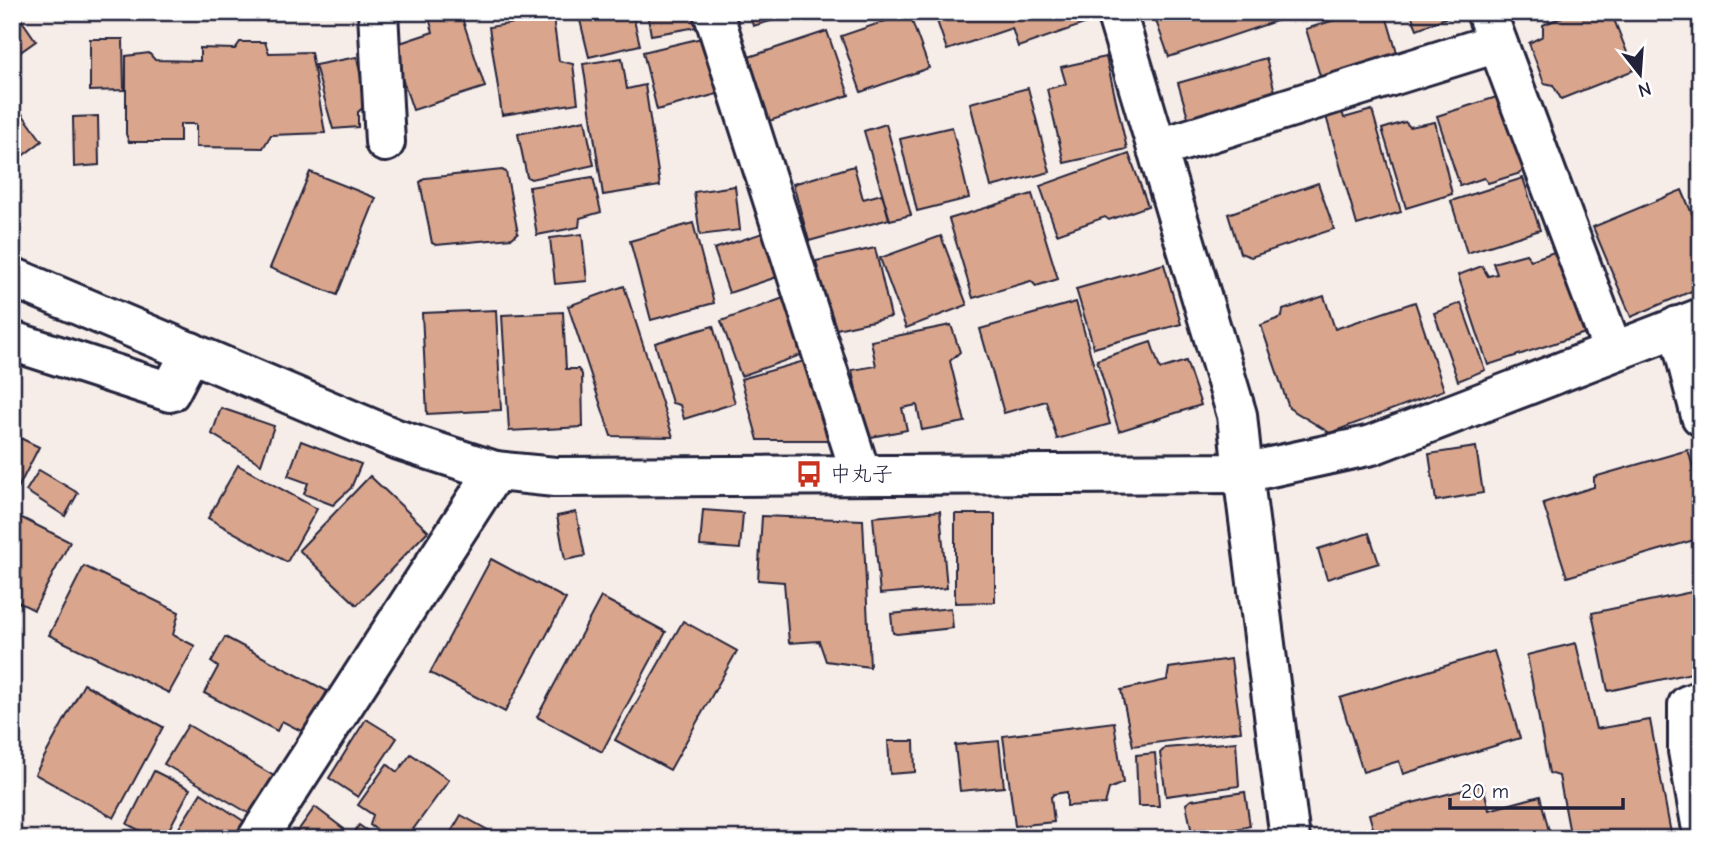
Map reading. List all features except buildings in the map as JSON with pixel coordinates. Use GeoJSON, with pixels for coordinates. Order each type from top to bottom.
{"type":"FeatureCollection","features":[{"type":"Feature","properties":{"kind":"street"},"geometry":{"type":"LineString","coordinates":[[378,12],[385,142]]}},
{"type":"Feature","properties":{"kind":"street"},"geometry":{"type":"LineString","coordinates":[[713,12],[860,475]]}},
{"type":"Feature","properties":{"kind":"street"},"geometry":{"type":"LineString","coordinates":[[1116,12],[1237,415],[1290,839]]}},
{"type":"Feature","properties":{"kind":"street"},"geometry":{"type":"LineString","coordinates":[[1157,149],[1492,27],[1613,351]]}},
{"type":"Feature","properties":{"kind":"street"},"geometry":{"type":"LineString","coordinates":[[12,277],[396,439],[495,471],[555,477],[1243,473],[1372,445],[1690,322],[1701,416]]}},
{"type":"Feature","properties":{"kind":"street"},"geometry":{"type":"LineString","coordinates":[[12,341],[170,392],[191,352]]}},
{"type":"Feature","properties":{"kind":"street"},"geometry":{"type":"LineString","coordinates":[[257,839],[495,471]]}},
{"type":"Feature","properties":{"kind":"street"},"geometry":{"type":"LineString","coordinates":[[1701,700],[1688,705],[1688,751],[1701,824]]}},
{"type":"Feature","properties":{"kind":"place","name":"中丸子"},"geometry":{"type":"Point","coordinates":[809,474]}}]}
